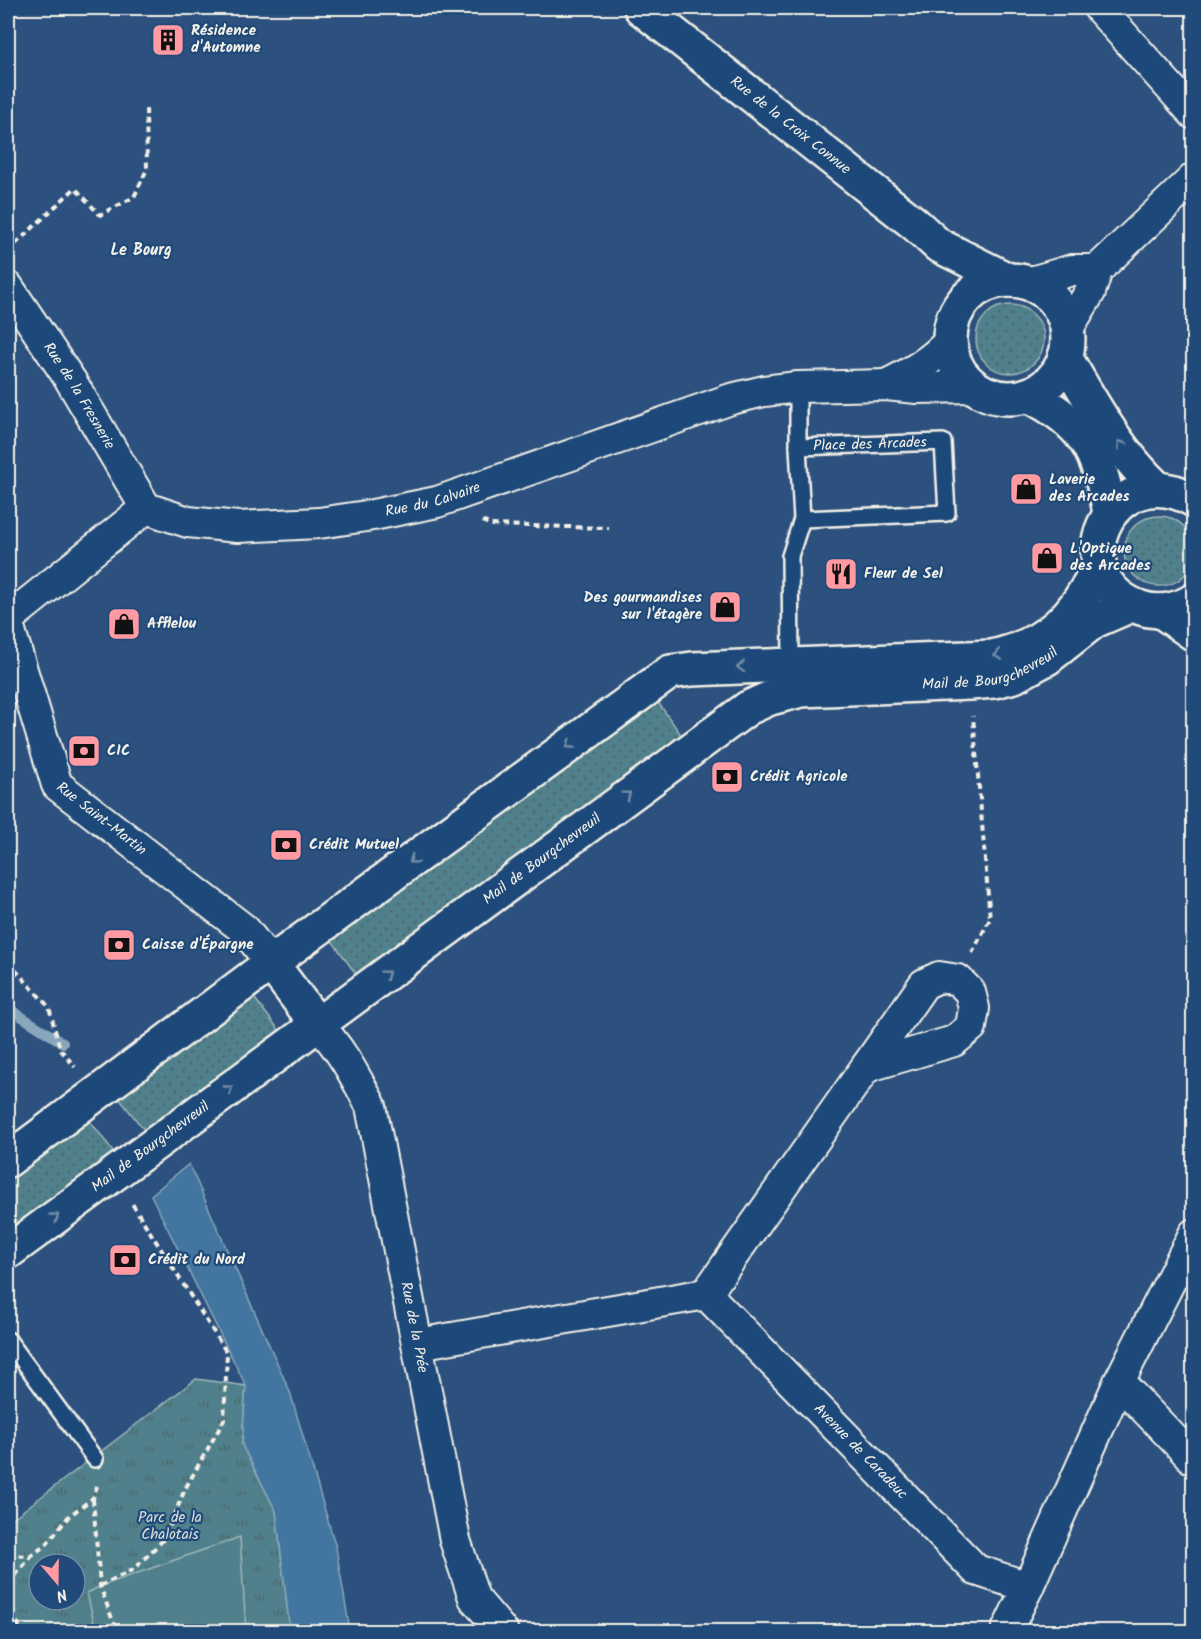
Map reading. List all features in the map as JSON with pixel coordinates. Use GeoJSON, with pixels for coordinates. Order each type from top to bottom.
{"type":"FeatureCollection","features":[{"type":"Feature","properties":{"kind":"main road","name":"Rue de la Croix Connue"},"geometry":{"type":"LineString","coordinates":[[641,8],[906,217],[938,245],[1018,282],[1042,290],[1063,314],[1066,344],[1124,449],[1141,473],[1182,493]]}},
{"type":"Feature","properties":{"kind":"main road","name":"Rue de la Croix Connue"},"geometry":{"type":"LineString","coordinates":[[938,245],[954,288],[958,310]]}},
{"type":"Feature","properties":{"kind":"main road","name":"Rue de la Croix Connue"},"geometry":{"type":"LineString","coordinates":[[950,341],[952,325],[958,310],[967,298],[979,288],[993,283],[1018,282]]}},
{"type":"Feature","properties":{"kind":"main road"},"geometry":{"type":"LineString","coordinates":[[950,341],[953,359],[962,375],[975,387],[992,395],[1010,398],[1028,395],[1044,386],[1057,373],[1066,344]]}},
{"type":"Feature","properties":{"kind":"main road"},"geometry":{"type":"LineString","coordinates":[[1028,395],[1064,416],[1087,441],[1099,466],[1110,513]]}},
{"type":"Feature","properties":{"kind":"main road"},"geometry":{"type":"LineString","coordinates":[[1182,493],[1144,490],[1119,503],[1102,524],[1099,537],[1099,564],[1111,588],[1120,598],[1146,608],[1194,634]]}},
{"type":"Feature","properties":{"kind":"main road","name":"Mail de Bourgchevreuil"},"geometry":{"type":"LineString","coordinates":[[8,1160],[271,963],[670,672],[692,669],[992,657],[1013,652],[1034,643],[1051,632],[1068,616],[1089,588],[1099,564]]}},
{"type":"Feature","properties":{"kind":"main road","name":"Mail de Bourgchevreuil"},"geometry":{"type":"LineString","coordinates":[[8,1251],[748,708],[770,698],[801,690],[994,681],[1014,676],[1047,658],[1094,621],[1146,608],[1175,609],[1194,600]]}},
{"type":"Feature","properties":{"kind":"main road"},"geometry":{"type":"LineString","coordinates":[[271,963],[317,1024]]}},
{"type":"Feature","properties":{"kind":"street"},"geometry":{"type":"LineString","coordinates":[[1099,8],[1194,114]]}},
{"type":"Feature","properties":{"kind":"street"},"geometry":{"type":"LineString","coordinates":[[1066,344],[1090,292],[1097,270],[1194,178]]}},
{"type":"Feature","properties":{"kind":"street"},"geometry":{"type":"LineString","coordinates":[[1018,282],[1072,270],[1097,270]]}},
{"type":"Feature","properties":{"kind":"street","name":"Rue de la Fresnerie"},"geometry":{"type":"LineString","coordinates":[[8,287],[71,381],[146,508]]}},
{"type":"Feature","properties":{"kind":"street","name":"Rue du Calvaire"},"geometry":{"type":"LineString","coordinates":[[886,385],[914,372],[935,357],[950,341]]}},
{"type":"Feature","properties":{"kind":"street","name":"Rue du Calvaire"},"geometry":{"type":"LineString","coordinates":[[146,508],[188,522],[238,527],[319,523],[437,502],[731,399],[764,391],[798,387],[886,385],[917,388],[975,387]]}},
{"type":"Feature","properties":{"kind":"street"},"geometry":{"type":"LineString","coordinates":[[8,619],[146,508]]}},
{"type":"Feature","properties":{"kind":"street","name":"Rue Saint-Martin"},"geometry":{"type":"LineString","coordinates":[[8,624],[57,785],[245,930],[271,963]]}},
{"type":"Feature","properties":{"kind":"street"},"geometry":{"type":"LineString","coordinates":[[418,1344],[706,1294],[924,984],[939,977],[958,980],[969,992],[974,1008],[971,1027],[954,1041],[866,1067]]}},
{"type":"Feature","properties":{"kind":"street","name":"Rue de la Prée"},"geometry":{"type":"LineString","coordinates":[[317,1024],[346,1058],[371,1106],[455,1540],[474,1598],[503,1632]]}},
{"type":"Feature","properties":{"kind":"street"},"geometry":{"type":"LineString","coordinates":[[1006,1632],[1119,1382],[1194,1234]]}},
{"type":"Feature","properties":{"kind":"street","name":"Avenue de Caradeuc"},"geometry":{"type":"LineString","coordinates":[[706,1294],[976,1570],[1028,1587]]}},
{"type":"Feature","properties":{"kind":"street"},"geometry":{"type":"LineString","coordinates":[[1119,1382],[1194,1460]]}},
{"type":"Feature","properties":{"kind":"lane"},"geometry":{"type":"LineString","coordinates":[[791,665],[790,556],[802,519],[798,447],[798,387]]}},
{"type":"Feature","properties":{"kind":"lane","name":"Place des Arcades"},"geometry":{"type":"LineString","coordinates":[[798,447],[944,442],[947,513],[802,519]]}},
{"type":"Feature","properties":{"kind":"lane"},"geometry":{"type":"LineString","coordinates":[[8,1341],[95,1459]]}},
{"type":"Feature","properties":{"kind":"path"},"geometry":{"type":"LineString","coordinates":[[8,251],[75,188],[100,216],[134,197],[147,169],[146,106]]}},
{"type":"Feature","properties":{"kind":"path"},"geometry":{"type":"LineString","coordinates":[[437,502],[490,525],[609,528]]}},
{"type":"Feature","properties":{"kind":"path"},"geometry":{"type":"LineString","coordinates":[[958,980],[990,919],[970,683]]}},
{"type":"Feature","properties":{"kind":"path"},"geometry":{"type":"LineString","coordinates":[[8,962],[49,1007],[60,1049],[95,1093]]}},
{"type":"Feature","properties":{"kind":"path"},"geometry":{"type":"LineString","coordinates":[[100,1586],[134,1569],[165,1538],[185,1489],[224,1420],[227,1353],[130,1200]]}},
{"type":"Feature","properties":{"kind":"path"},"geometry":{"type":"LineString","coordinates":[[95,1459],[99,1482],[93,1498],[100,1586],[117,1632]]}},
{"type":"Feature","properties":{"kind":"path"},"geometry":{"type":"LineString","coordinates":[[36,1552],[47,1544],[69,1516],[93,1498]]}},
{"type":"Feature","properties":{"kind":"path"},"geometry":{"type":"LineString","coordinates":[[8,1555],[27,1556]]}},
{"type":"Feature","properties":{"kind":"path"},"geometry":{"type":"LineString","coordinates":[[8,1583],[27,1561]]}},
{"type":"Feature","properties":{"kind":"path"},"geometry":{"type":"LineString","coordinates":[[8,1603],[22,1632]]}},
{"type":"Feature","properties":{"kind":"green space"},"geometry":{"type":"Polygon","coordinates":[[[1003,305],[1017,305],[1029,310],[1039,320],[1044,339],[1039,358],[1029,368],[1017,373],[1003,373],[991,368],[981,358],[976,346],[976,332],[981,320],[991,310],[1003,305]]]}},
{"type":"Feature","properties":{"kind":"green space"},"geometry":{"type":"Polygon","coordinates":[[[1159,516],[1178,522],[1188,532],[1194,551],[1188,570],[1178,580],[1159,586],[1140,580],[1130,570],[1124,551],[1130,532],[1140,522],[1159,516]]]}},
{"type":"Feature","properties":{"kind":"green space"},"geometry":{"type":"Polygon","coordinates":[[[655,698],[682,736],[358,977],[330,938],[655,698]]]}},
{"type":"Feature","properties":{"kind":"green space"},"geometry":{"type":"Polygon","coordinates":[[[252,995],[279,1030],[145,1131],[118,1097],[252,995]]]}},
{"type":"Feature","properties":{"kind":"green space"},"geometry":{"type":"Polygon","coordinates":[[[87,1117],[117,1156],[8,1237],[8,1176],[87,1117]]]}},
{"type":"Feature","properties":{"kind":"green space","name":"Parc de la Chalotais"},"geometry":{"type":"Polygon","coordinates":[[[196,1379],[246,1386],[242,1445],[276,1511],[290,1631],[8,1632],[8,1522],[196,1379]]]}},
{"type":"Feature","properties":{"kind":"green space"},"geometry":{"type":"Polygon","coordinates":[[[240,1537],[246,1631],[96,1631],[87,1593],[240,1537]]]}},
{"type":"Feature","properties":{"kind":"water"},"geometry":{"type":"Polygon","coordinates":[[[189,1164],[290,1392],[336,1548],[350,1631],[290,1631],[276,1511],[242,1445],[246,1386],[151,1195],[189,1164]]]}},
{"type":"Feature","properties":{"kind":"waterway"},"geometry":{"type":"LineString","coordinates":[[8,1008],[63,1043]]}},
{"type":"Feature","properties":{"kind":"place","name":"Résidence d'Automne"},"geometry":{"type":"Point","coordinates":[168,40]}},
{"type":"Feature","properties":{"kind":"place","name":"Laverie des Arcades"},"geometry":{"type":"Point","coordinates":[1026,489]}},
{"type":"Feature","properties":{"kind":"place","name":"L'Optique des Arcades"},"geometry":{"type":"Point","coordinates":[1047,558]}},
{"type":"Feature","properties":{"kind":"place","name":"Fleur de Sel"},"geometry":{"type":"Point","coordinates":[841,574]}},
{"type":"Feature","properties":{"kind":"place","name":"Des gourmandises sur l'étagère"},"geometry":{"type":"Point","coordinates":[725,607]}},
{"type":"Feature","properties":{"kind":"place","name":"Afflelou"},"geometry":{"type":"Point","coordinates":[124,624]}},
{"type":"Feature","properties":{"kind":"place","name":"CIC"},"geometry":{"type":"Point","coordinates":[84,751]}},
{"type":"Feature","properties":{"kind":"place","name":"Crédit Agricole"},"geometry":{"type":"Point","coordinates":[727,777]}},
{"type":"Feature","properties":{"kind":"place","name":"Crédit Mutuel"},"geometry":{"type":"Point","coordinates":[286,845]}},
{"type":"Feature","properties":{"kind":"place","name":"Caisse d'Épargne"},"geometry":{"type":"Point","coordinates":[119,945]}},
{"type":"Feature","properties":{"kind":"place","name":"Crédit du Nord"},"geometry":{"type":"Point","coordinates":[125,1260]}},
{"type":"Feature","properties":{"kind":"district","name":"Le Bourg"},"geometry":{"type":"Point","coordinates":[141,250]}}]}
